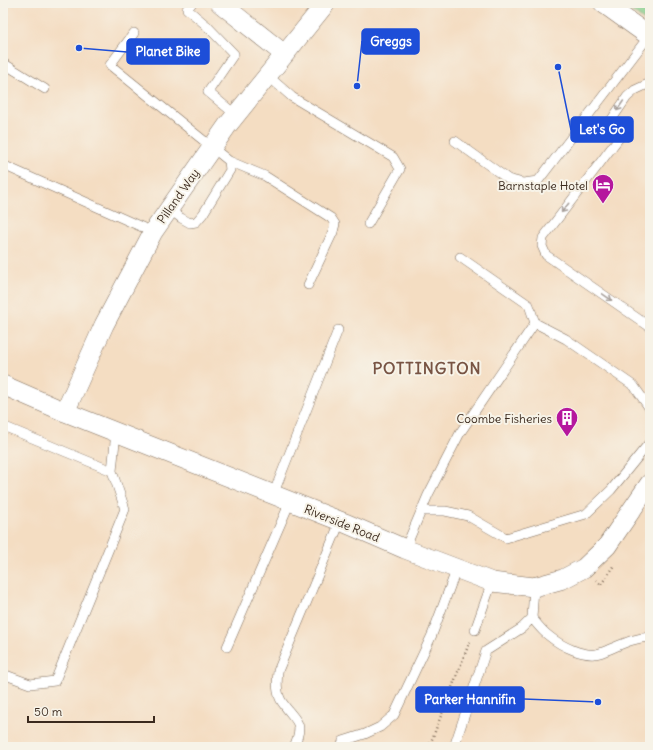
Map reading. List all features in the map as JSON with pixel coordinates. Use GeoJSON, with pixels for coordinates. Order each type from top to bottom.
{"type":"FeatureCollection","features":[{"type":"Feature","properties":{"kind":"street"},"geometry":{"type":"LineString","coordinates":[[220,3],[284,54]]}},
{"type":"Feature","properties":{"kind":"street","name":"Pilland Way"},"geometry":{"type":"LineString","coordinates":[[65,412],[104,325],[153,232],[236,115],[326,3]]}},
{"type":"Feature","properties":{"kind":"street"},"geometry":{"type":"LineString","coordinates":[[603,3],[649,37]]}},
{"type":"Feature","properties":{"kind":"street","name":"Riverside Road"},"geometry":{"type":"LineString","coordinates":[[3,385],[65,412],[282,498],[405,549],[492,582],[534,587],[563,579],[584,568],[607,546],[650,483]]}},
{"type":"Feature","properties":{"kind":"lane"},"geometry":{"type":"LineString","coordinates":[[192,3],[187,9],[206,25],[234,54],[208,92],[236,115]]}},
{"type":"Feature","properties":{"kind":"lane"},"geometry":{"type":"LineString","coordinates":[[134,33],[110,65],[229,160],[265,176],[331,218],[335,224],[333,232],[308,285]]}},
{"type":"Feature","properties":{"kind":"lane"},"geometry":{"type":"LineString","coordinates":[[456,141],[508,179],[523,183],[538,181],[649,37]]}},
{"type":"Feature","properties":{"kind":"lane"},"geometry":{"type":"LineString","coordinates":[[3,63],[44,89]]}},
{"type":"Feature","properties":{"kind":"lane"},"geometry":{"type":"LineString","coordinates":[[267,75],[292,97],[393,157],[400,170],[368,224]]}},
{"type":"Feature","properties":{"kind":"lane"},"geometry":{"type":"LineString","coordinates":[[650,83],[635,90],[627,97],[612,118],[625,130],[543,238],[542,246],[546,255],[650,327]]}},
{"type":"Feature","properties":{"kind":"lane"},"geometry":{"type":"LineString","coordinates":[[169,209],[190,223],[196,222],[203,214],[230,170],[229,160]]}},
{"type":"Feature","properties":{"kind":"lane"},"geometry":{"type":"LineString","coordinates":[[3,165],[153,232]]}},
{"type":"Feature","properties":{"kind":"lane"},"geometry":{"type":"LineString","coordinates":[[460,257],[529,305],[535,323],[566,339],[634,386],[650,409]]}},
{"type":"Feature","properties":{"kind":"lane"},"geometry":{"type":"LineString","coordinates":[[405,549],[421,511],[460,433],[535,323]]}},
{"type":"Feature","properties":{"kind":"lane"},"geometry":{"type":"LineString","coordinates":[[227,647],[282,498],[338,330]]}},
{"type":"Feature","properties":{"kind":"lane"},"geometry":{"type":"LineString","coordinates":[[3,426],[112,471]]}},
{"type":"Feature","properties":{"kind":"lane"},"geometry":{"type":"LineString","coordinates":[[3,674],[30,684],[55,680],[126,509],[112,471],[116,432]]}},
{"type":"Feature","properties":{"kind":"lane"},"geometry":{"type":"LineString","coordinates":[[421,511],[445,510],[468,516],[506,538],[580,516],[586,514],[611,490],[650,442]]}},
{"type":"Feature","properties":{"kind":"lane"},"geometry":{"type":"LineString","coordinates":[[294,747],[299,736],[300,727],[296,718],[282,701],[277,686],[278,671],[340,522]]}},
{"type":"Feature","properties":{"kind":"lane"},"geometry":{"type":"LineString","coordinates":[[341,747],[343,741],[365,734],[380,727],[394,715],[432,635],[456,568]]}},
{"type":"Feature","properties":{"kind":"lane"},"geometry":{"type":"LineString","coordinates":[[475,630],[492,582]]}},
{"type":"Feature","properties":{"kind":"lane"},"geometry":{"type":"LineString","coordinates":[[454,747],[486,651],[522,628],[532,618],[534,587]]}},
{"type":"Feature","properties":{"kind":"lane"},"geometry":{"type":"LineString","coordinates":[[532,618],[548,636],[567,648],[581,653],[598,654],[630,640],[650,637]]}},
{"type":"Feature","properties":{"kind":"path"},"geometry":{"type":"LineString","coordinates":[[429,747],[475,630]]}},
{"type":"Feature","properties":{"kind":"green space"},"geometry":{"type":"Polygon","coordinates":[[[623,3],[650,3],[650,25],[630,10],[623,3]]]}},
{"type":"Feature","properties":{"kind":"place","name":"Planet Bike"},"geometry":{"type":"Point","coordinates":[79,48]}},
{"type":"Feature","properties":{"kind":"place","name":"Let's Go"},"geometry":{"type":"Point","coordinates":[558,67]}},
{"type":"Feature","properties":{"kind":"place","name":"Greggs"},"geometry":{"type":"Point","coordinates":[357,86]}},
{"type":"Feature","properties":{"kind":"place","name":"Barnstaple Hotel"},"geometry":{"type":"Point","coordinates":[603,204]}},
{"type":"Feature","properties":{"kind":"place","name":"Coombe Fisheries"},"geometry":{"type":"Point","coordinates":[567,438]}},
{"type":"Feature","properties":{"kind":"place","name":"Parker Hannifin"},"geometry":{"type":"Point","coordinates":[598,702]}},
{"type":"Feature","properties":{"kind":"district","name":"POTTINGTON"},"geometry":{"type":"Point","coordinates":[427,368]}}]}
